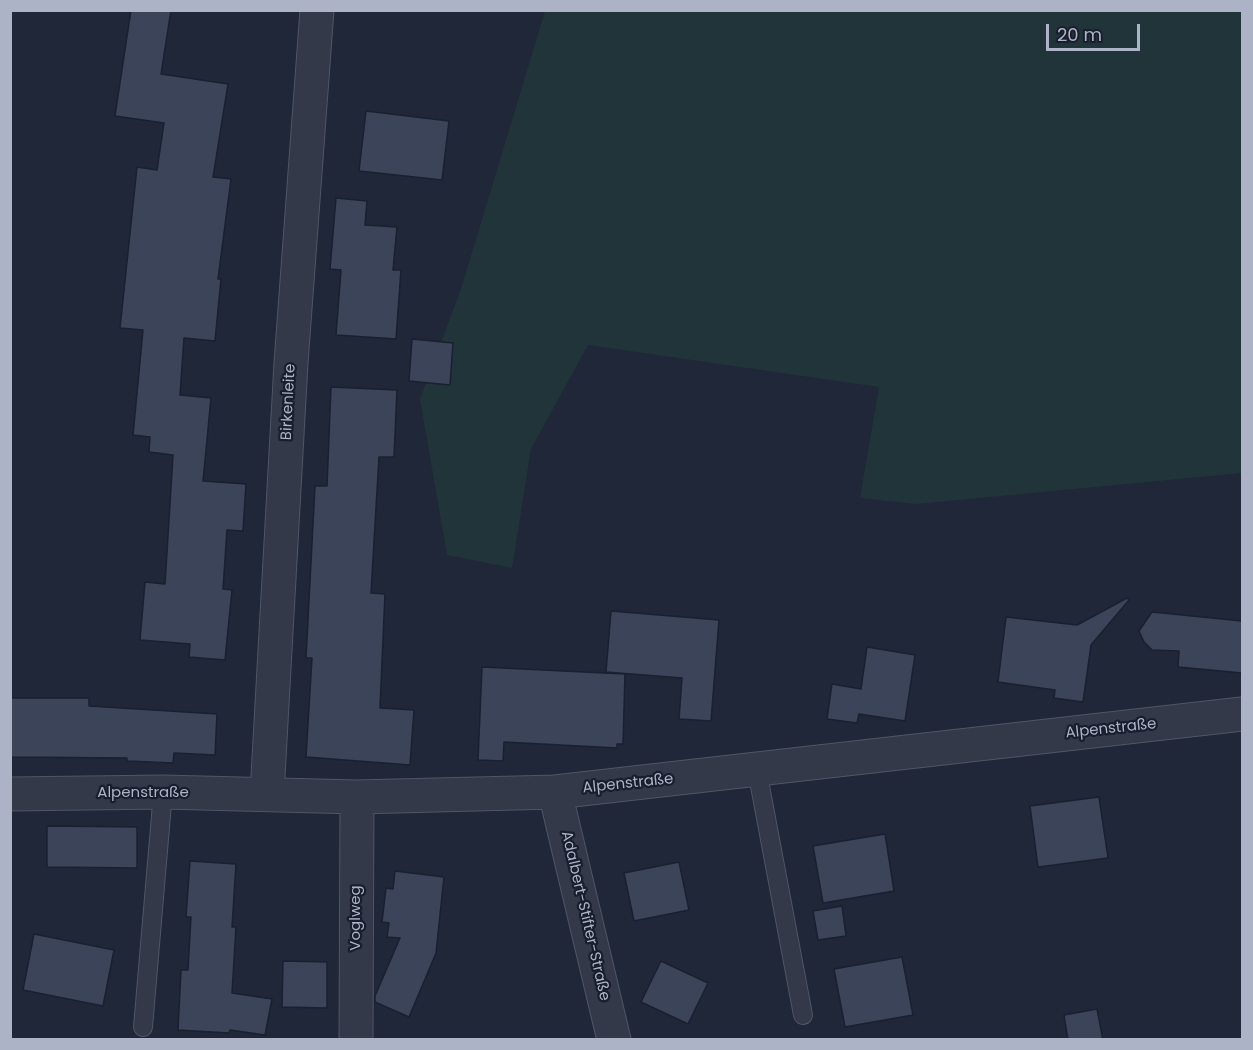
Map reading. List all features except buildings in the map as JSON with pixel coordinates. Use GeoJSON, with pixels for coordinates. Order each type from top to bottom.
{"type":"FeatureCollection","features":[{"type":"Feature","properties":{"kind":"street","name":"Birkenleite"},"geometry":{"type":"LineString","coordinates":[[267,794],[291,363],[317,10]]}},
{"type":"Feature","properties":{"kind":"street","name":"Alpenstraße"},"geometry":{"type":"LineString","coordinates":[[10,794],[163,792],[357,797],[555,792],[1242,714]]}},
{"type":"Feature","properties":{"kind":"street","name":"Adalbert-Stifter-Straße"},"geometry":{"type":"LineString","coordinates":[[555,792],[614,1040]]}},
{"type":"Feature","properties":{"kind":"street","name":"Voglweg"},"geometry":{"type":"LineString","coordinates":[[356,1040],[357,797]]}},
{"type":"Feature","properties":{"kind":"lane"},"geometry":{"type":"LineString","coordinates":[[757,770],[803,1015]]}},
{"type":"Feature","properties":{"kind":"lane"},"geometry":{"type":"LineString","coordinates":[[144,1027],[163,792]]}},
{"type":"Feature","properties":{"kind":"shaded area"},"geometry":{"type":"Polygon","coordinates":[[[545,11],[1242,11],[1242,473],[916,504],[860,498],[879,387],[588,345],[531,449],[512,568],[447,555],[420,399],[461,289],[545,11]]]}}]}
